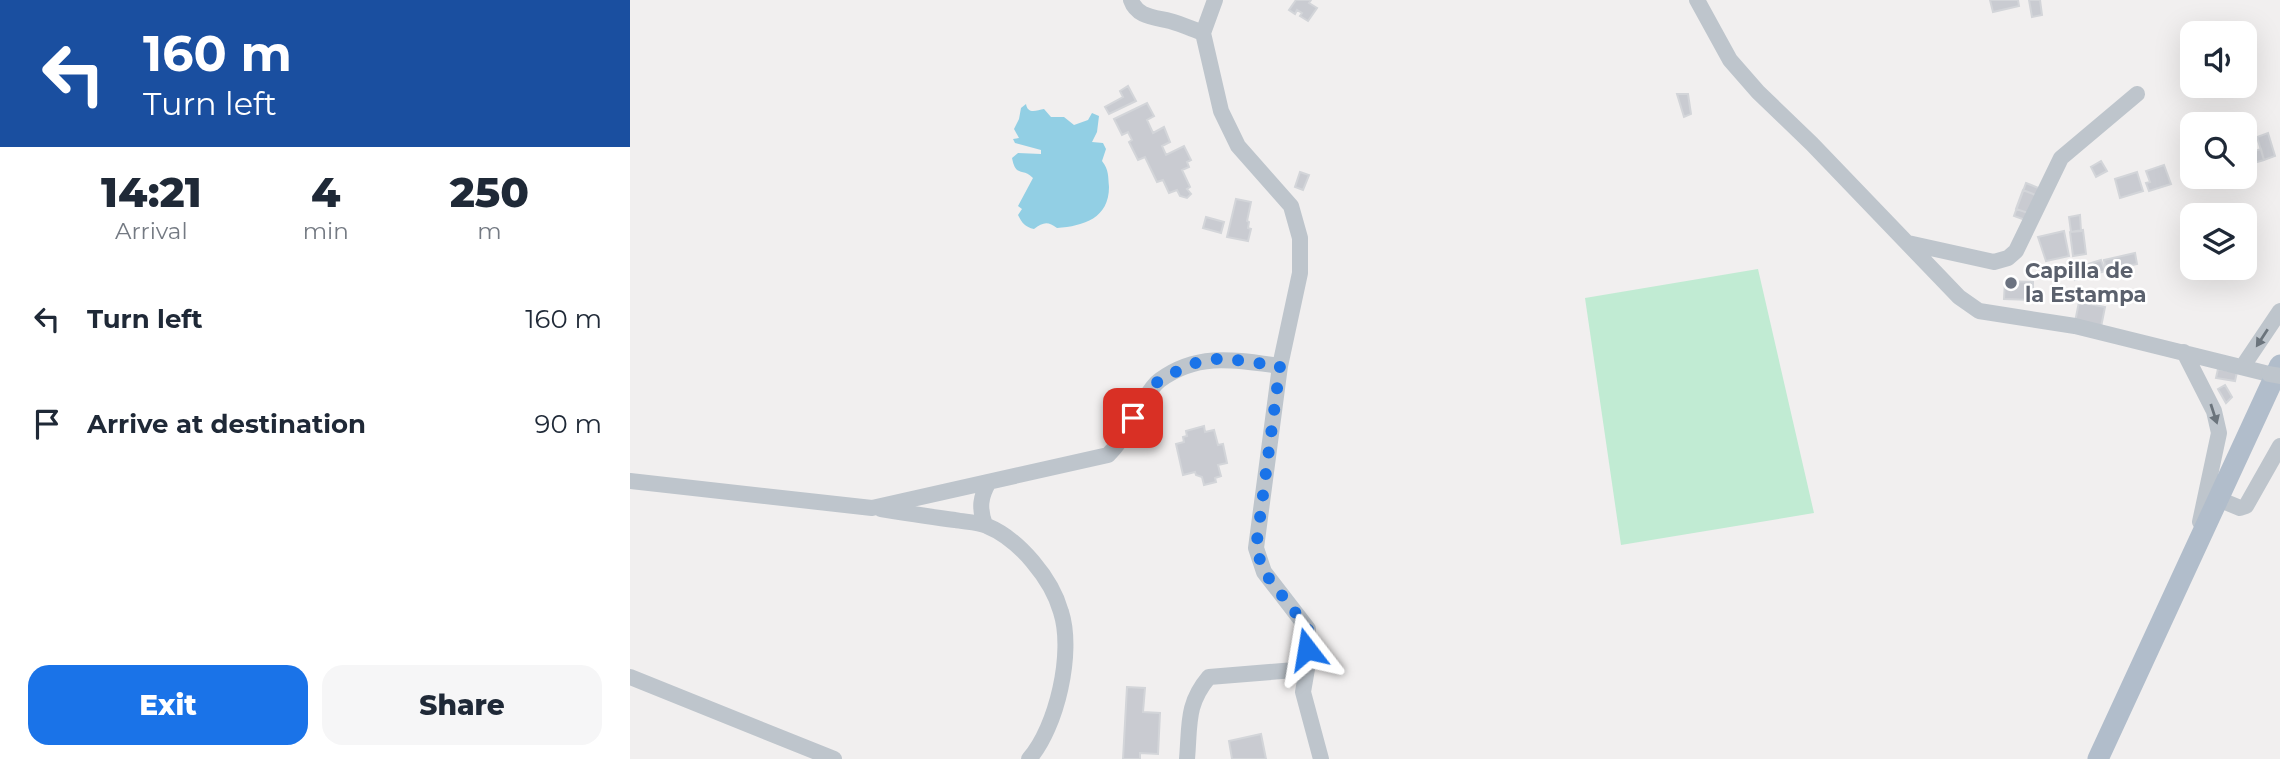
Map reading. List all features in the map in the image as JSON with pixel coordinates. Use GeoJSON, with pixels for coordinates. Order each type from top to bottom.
{"type":"FeatureCollection","features":[{"type":"Feature","properties":{"kind":"main road"},"geometry":{"type":"LineString","coordinates":[[2098,759],[2276,372]]}},
{"type":"Feature","properties":{"kind":"street"},"geometry":{"type":"LineString","coordinates":[[1131,0],[1133,7],[1149,18],[1169,21],[1203,33]]}},
{"type":"Feature","properties":{"kind":"street"},"geometry":{"type":"LineString","coordinates":[[1215,0],[1203,33],[1221,111],[1238,146],[1291,206],[1300,238],[1300,273],[1280,366],[1256,548],[1264,572],[1308,629],[1307,669],[1303,692],[1321,759]]}},
{"type":"Feature","properties":{"kind":"street"},"geometry":{"type":"LineString","coordinates":[[1698,0],[1730,60],[1758,92],[1959,297],[1979,311],[2075,326],[2276,372]]}},
{"type":"Feature","properties":{"kind":"street"},"geometry":{"type":"LineString","coordinates":[[1908,243],[1994,262],[2008,258],[2016,251],[2061,158],[2137,94]]}},
{"type":"Feature","properties":{"kind":"street"},"geometry":{"type":"LineString","coordinates":[[2244,366],[2280,311]]}},
{"type":"Feature","properties":{"kind":"street"},"geometry":{"type":"LineString","coordinates":[[2184,352],[2214,411],[2219,433],[2193,550]]}},
{"type":"Feature","properties":{"kind":"street"},"geometry":{"type":"LineString","coordinates":[[872,508],[1108,455],[1122,441],[1133,418],[1158,381],[1191,364],[1222,358],[1280,366]]}},
{"type":"Feature","properties":{"kind":"street"},"geometry":{"type":"LineString","coordinates":[[2218,499],[2240,508],[2246,506],[2280,446]]}},
{"type":"Feature","properties":{"kind":"street"},"geometry":{"type":"LineString","coordinates":[[630,481],[872,508],[985,525],[1018,544],[1042,574],[1062,612],[1065,649],[1061,687],[1050,722],[1029,759]]}},
{"type":"Feature","properties":{"kind":"street"},"geometry":{"type":"LineString","coordinates":[[985,525],[981,495],[989,482]]}},
{"type":"Feature","properties":{"kind":"street"},"geometry":{"type":"LineString","coordinates":[[1187,759],[1191,707],[1197,691],[1209,677],[1307,669]]}},
{"type":"Feature","properties":{"kind":"street"},"geometry":{"type":"LineString","coordinates":[[630,677],[834,759]]}},
{"type":"Feature","properties":{"kind":"green space"},"geometry":{"type":"Polygon","coordinates":[[[1758,269],[1814,513],[1621,545],[1585,298],[1758,269]]]}},
{"type":"Feature","properties":{"kind":"water"},"geometry":{"type":"Polygon","coordinates":[[[1026,104],[1031,111],[1044,109],[1051,117],[1064,117],[1074,125],[1088,120],[1092,113],[1099,116],[1097,132],[1092,142],[1103,143],[1106,149],[1102,161],[1107,170],[1109,187],[1105,206],[1093,218],[1067,227],[1057,228],[1046,223],[1034,229],[1026,226],[1019,218],[1022,209],[1018,206],[1033,178],[1015,168],[1012,158],[1018,153],[1041,154],[1041,150],[1015,143],[1013,139],[1019,138],[1014,129],[1021,108],[1026,104]]]}},
{"type":"Feature","properties":{"kind":"building"},"geometry":{"type":"Polygon","coordinates":[[[1296,0],[1311,0],[1309,3],[1317,8],[1308,21],[1300,16],[1302,13],[1297,10],[1295,14],[1289,10],[1296,0]]]}},
{"type":"Feature","properties":{"kind":"building"},"geometry":{"type":"Polygon","coordinates":[[[1990,0],[2018,0],[2019,6],[1993,12],[1990,0]]]}},
{"type":"Feature","properties":{"kind":"building"},"geometry":{"type":"Polygon","coordinates":[[[2029,0],[2040,0],[2042,15],[2032,17],[2029,0]]]}},
{"type":"Feature","properties":{"kind":"building"},"geometry":{"type":"Polygon","coordinates":[[[1128,86],[1136,101],[1109,114],[1105,107],[1123,97],[1120,91],[1128,86]]]}},
{"type":"Feature","properties":{"kind":"building"},"geometry":{"type":"Polygon","coordinates":[[[1677,94],[1688,94],[1691,114],[1684,117],[1677,94]]]}},
{"type":"Feature","properties":{"kind":"building"},"geometry":{"type":"Polygon","coordinates":[[[1147,103],[1154,116],[1147,120],[1153,133],[1164,127],[1170,142],[1162,146],[1166,155],[1184,146],[1191,160],[1187,162],[1189,167],[1182,170],[1190,187],[1187,189],[1191,194],[1187,198],[1180,196],[1177,190],[1169,193],[1163,180],[1157,182],[1145,157],[1138,160],[1129,142],[1132,140],[1128,132],[1122,135],[1114,119],[1147,103]]]}},
{"type":"Feature","properties":{"kind":"building"},"geometry":{"type":"Polygon","coordinates":[[[2268,133],[2275,156],[2264,160],[2257,137],[2268,133]]]}},
{"type":"Feature","properties":{"kind":"building"},"geometry":{"type":"Polygon","coordinates":[[[2261,149],[2264,160],[2257,162],[2257,150],[2261,149]]]}},
{"type":"Feature","properties":{"kind":"building"},"geometry":{"type":"Polygon","coordinates":[[[2101,161],[2107,171],[2096,177],[2091,167],[2101,161]]]}},
{"type":"Feature","properties":{"kind":"building"},"geometry":{"type":"Polygon","coordinates":[[[2164,165],[2171,184],[2149,191],[2146,183],[2150,182],[2146,171],[2164,165]]]}},
{"type":"Feature","properties":{"kind":"building"},"geometry":{"type":"Polygon","coordinates":[[[1300,172],[1309,175],[1303,190],[1295,187],[1300,172]]]}},
{"type":"Feature","properties":{"kind":"building"},"geometry":{"type":"Polygon","coordinates":[[[2137,172],[2143,191],[2120,198],[2115,179],[2137,172]]]}},
{"type":"Feature","properties":{"kind":"building"},"geometry":{"type":"Polygon","coordinates":[[[2026,183],[2041,189],[2028,221],[2014,216],[2026,183]]]}},
{"type":"Feature","properties":{"kind":"building"},"geometry":{"type":"Polygon","coordinates":[[[2023,190],[2038,196],[2031,214],[2016,209],[2023,190]]]}},
{"type":"Feature","properties":{"kind":"building"},"geometry":{"type":"Polygon","coordinates":[[[1236,199],[1251,202],[1247,221],[1248,228],[1251,229],[1248,241],[1227,237],[1236,199]]]}},
{"type":"Feature","properties":{"kind":"building"},"geometry":{"type":"Polygon","coordinates":[[[2080,215],[2081,231],[2071,232],[2069,217],[2080,215]]]}},
{"type":"Feature","properties":{"kind":"building"},"geometry":{"type":"Polygon","coordinates":[[[1206,217],[1224,222],[1221,233],[1203,228],[1206,217]]]}},
{"type":"Feature","properties":{"kind":"building"},"geometry":{"type":"Polygon","coordinates":[[[2083,230],[2086,254],[2073,256],[2070,232],[2083,230]]]}},
{"type":"Feature","properties":{"kind":"building"},"geometry":{"type":"Polygon","coordinates":[[[2064,231],[2069,256],[2046,261],[2038,237],[2064,231]]]}},
{"type":"Feature","properties":{"kind":"building"},"geometry":{"type":"Polygon","coordinates":[[[2135,253],[2137,264],[2106,271],[2104,260],[2135,253]]]}},
{"type":"Feature","properties":{"kind":"building"},"geometry":{"type":"Polygon","coordinates":[[[2101,260],[2105,271],[2075,280],[2072,269],[2101,260]]]}},
{"type":"Feature","properties":{"kind":"building"},"geometry":{"type":"Polygon","coordinates":[[[2005,281],[2033,282],[2033,300],[2004,299],[2005,281]]]}},
{"type":"Feature","properties":{"kind":"building"},"geometry":{"type":"Polygon","coordinates":[[[2079,302],[2105,307],[2101,327],[2075,322],[2079,302]]]}},
{"type":"Feature","properties":{"kind":"building"},"geometry":{"type":"Polygon","coordinates":[[[2218,369],[2237,372],[2235,381],[2216,378],[2218,369]]]}},
{"type":"Feature","properties":{"kind":"building"},"geometry":{"type":"Polygon","coordinates":[[[2225,385],[2232,397],[2226,403],[2218,389],[2225,385]]]}},
{"type":"Feature","properties":{"kind":"building"},"geometry":{"type":"Polygon","coordinates":[[[1204,426],[1205,432],[1214,430],[1218,445],[1223,444],[1227,463],[1218,465],[1221,476],[1215,478],[1216,482],[1204,485],[1202,477],[1195,472],[1183,475],[1176,444],[1184,442],[1186,431],[1204,426]]]}},
{"type":"Feature","properties":{"kind":"building"},"geometry":{"type":"Polygon","coordinates":[[[1127,687],[1145,688],[1143,712],[1160,713],[1158,754],[1140,753],[1140,759],[1123,759],[1127,687]]]}},
{"type":"Feature","properties":{"kind":"building"},"geometry":{"type":"Polygon","coordinates":[[[1261,734],[1266,759],[1232,759],[1229,741],[1261,734]]]}},
{"type":"Feature","properties":{"kind":"place","name":"Capilla de la Estampa"},"geometry":{"type":"Point","coordinates":[2011,283]}},
{"type":"Feature","properties":{"kind":"route"},"geometry":{"type":"LineString","coordinates":[[1133,418],[1158,381],[1191,364],[1222,358],[1280,366],[1256,548],[1264,572],[1308,629],[1307,649]]}}]}
